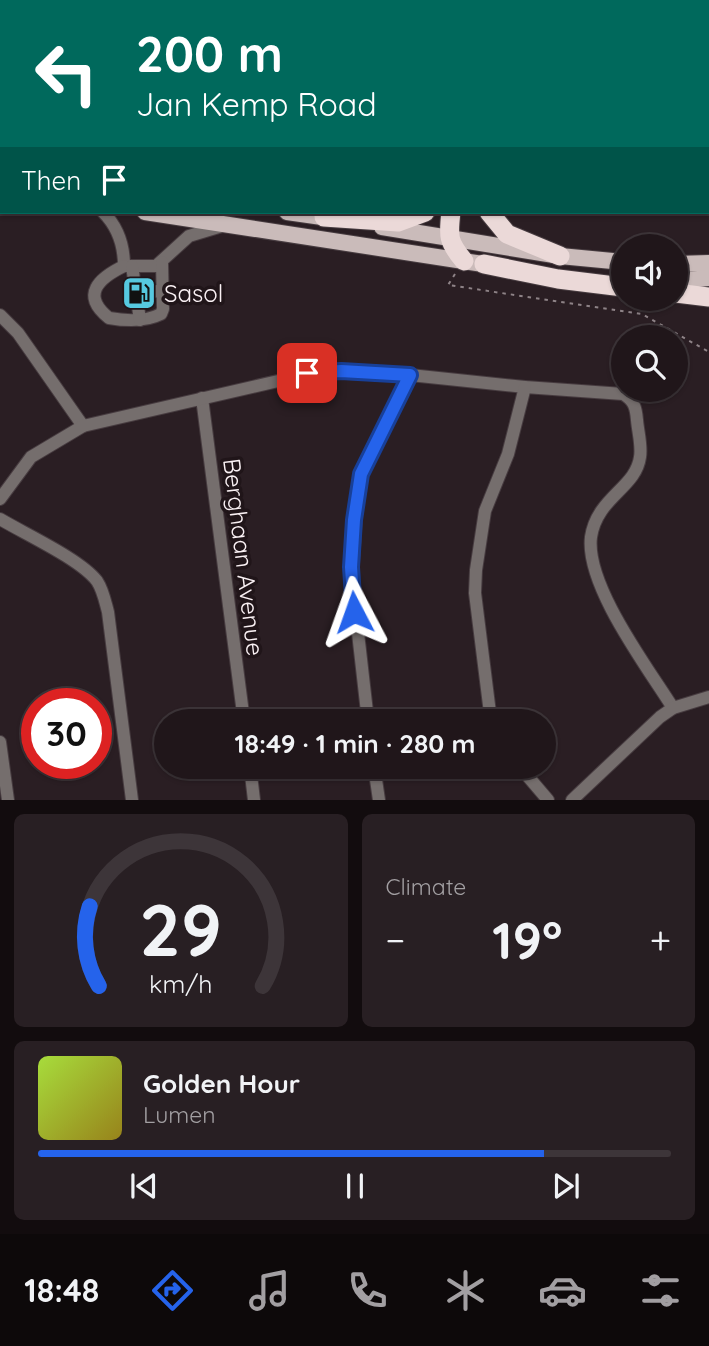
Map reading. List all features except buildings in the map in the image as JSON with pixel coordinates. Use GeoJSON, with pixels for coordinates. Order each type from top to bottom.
{"type":"FeatureCollection","features":[{"type":"Feature","properties":{"kind":"highway"},"geometry":{"type":"LineString","coordinates":[[324,217],[398,222],[420,214]]}},
{"type":"Feature","properties":{"kind":"highway"},"geometry":{"type":"LineString","coordinates":[[451,214],[449,238],[453,248],[464,261]]}},
{"type":"Feature","properties":{"kind":"highway"},"geometry":{"type":"LineString","coordinates":[[491,214],[507,234],[559,256]]}},
{"type":"Feature","properties":{"kind":"highway"},"geometry":{"type":"LineString","coordinates":[[484,264],[558,279],[611,286]]}},
{"type":"Feature","properties":{"kind":"highway"},"geometry":{"type":"LineString","coordinates":[[688,294],[709,297]]}},
{"type":"Feature","properties":{"kind":"main road"},"geometry":{"type":"LineString","coordinates":[[157,214],[484,264],[611,280]]}},
{"type":"Feature","properties":{"kind":"main road"},"geometry":{"type":"LineString","coordinates":[[302,214],[559,256],[611,261]]}},
{"type":"Feature","properties":{"kind":"main road"},"geometry":{"type":"LineString","coordinates":[[688,264],[709,263]]}},
{"type":"Feature","properties":{"kind":"main road"},"geometry":{"type":"LineString","coordinates":[[688,280],[709,278]]}},
{"type":"Feature","properties":{"kind":"street"},"geometry":{"type":"LineString","coordinates":[[105,214],[118,233],[137,295],[140,320]]}},
{"type":"Feature","properties":{"kind":"street"},"geometry":{"type":"LineString","coordinates":[[162,262],[161,314],[140,320],[109,318],[96,303],[95,289],[99,282],[128,266],[151,267],[162,262],[188,236],[225,225]]}},
{"type":"Feature","properties":{"kind":"street"},"geometry":{"type":"LineString","coordinates":[[137,295],[163,290]]}},
{"type":"Feature","properties":{"kind":"street"},"geometry":{"type":"LineString","coordinates":[[0,315],[18,333],[83,426]]}},
{"type":"Feature","properties":{"kind":"street"},"geometry":{"type":"LineString","coordinates":[[0,499],[31,457],[83,426],[317,372],[410,375],[619,393],[630,398],[636,413],[639,461],[633,475],[602,507],[591,545],[599,578],[612,612],[673,708]]}},
{"type":"Feature","properties":{"kind":"street"},"geometry":{"type":"LineString","coordinates":[[367,709],[352,580],[357,498],[361,474],[410,375]]}},
{"type":"Feature","properties":{"kind":"street"},"geometry":{"type":"LineString","coordinates":[[490,709],[475,593],[476,570],[485,511],[508,454],[525,387]]}},
{"type":"Feature","properties":{"kind":"street","name":"Berghaan Avenue"},"geometry":{"type":"LineString","coordinates":[[202,398],[242,709]]}},
{"type":"Feature","properties":{"kind":"street"},"geometry":{"type":"LineString","coordinates":[[0,519],[71,561],[93,576],[100,587],[108,611],[132,800]]}},
{"type":"Feature","properties":{"kind":"street"},"geometry":{"type":"LineString","coordinates":[[572,800],[645,730],[673,708],[709,697]]}},
{"type":"Feature","properties":{"kind":"street"},"geometry":{"type":"LineString","coordinates":[[0,742],[8,800]]}},
{"type":"Feature","properties":{"kind":"street"},"geometry":{"type":"LineString","coordinates":[[252,779],[254,800]]}},
{"type":"Feature","properties":{"kind":"street"},"geometry":{"type":"LineString","coordinates":[[376,779],[379,800]]}},
{"type":"Feature","properties":{"kind":"street"},"geometry":{"type":"LineString","coordinates":[[530,779],[548,800]]}},
{"type":"Feature","properties":{"kind":"path"},"geometry":{"type":"LineString","coordinates":[[464,261],[448,285],[642,314],[709,352]]}},
{"type":"Feature","properties":{"kind":"place","name":"Sasol"},"geometry":{"type":"Point","coordinates":[139,293]}},
{"type":"Feature","properties":{"kind":"route"},"geometry":{"type":"LineString","coordinates":[[307,373],[341,371],[410,375],[366,463],[358,486],[351,567],[354,612]]}}]}
